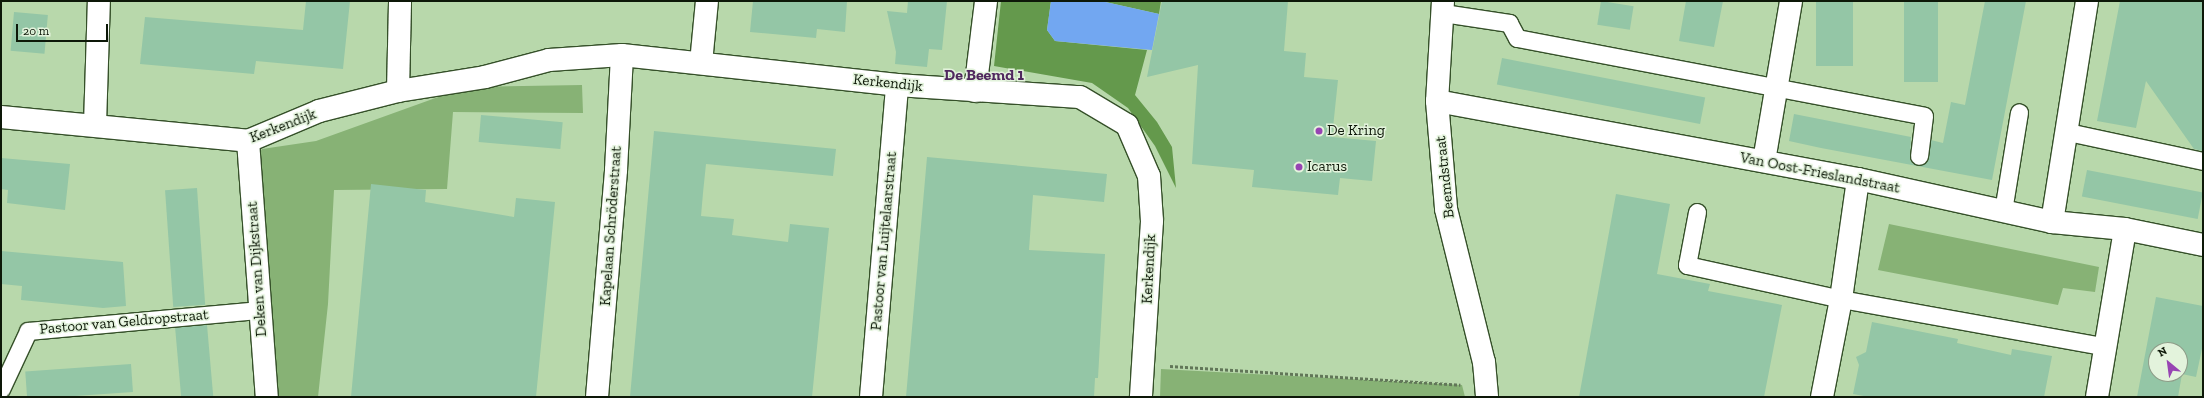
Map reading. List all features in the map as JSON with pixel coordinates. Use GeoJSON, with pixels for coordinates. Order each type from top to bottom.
{"type":"FeatureCollection","features":[{"type":"Feature","properties":{"kind":"street"},"geometry":{"type":"LineString","coordinates":[[95,125],[99,1]]}},
{"type":"Feature","properties":{"kind":"street"},"geometry":{"type":"LineString","coordinates":[[398,91],[400,1]]}},
{"type":"Feature","properties":{"kind":"street"},"geometry":{"type":"LineString","coordinates":[[701,63],[707,1]]}},
{"type":"Feature","properties":{"kind":"street"},"geometry":{"type":"LineString","coordinates":[[975,91],[986,1]]}},
{"type":"Feature","properties":{"kind":"street"},"geometry":{"type":"LineString","coordinates":[[1764,161],[1791,1]]}},
{"type":"Feature","properties":{"kind":"street"},"geometry":{"type":"LineString","coordinates":[[2052,222],[2068,132],[2087,1]]}},
{"type":"Feature","properties":{"kind":"street","name":"Beemdstraat"},"geometry":{"type":"LineString","coordinates":[[1443,7],[1437,101],[1446,209],[1472,308],[1484,362],[1487,392]]}},
{"type":"Feature","properties":{"kind":"street","name":"Kerkendijk"},"geometry":{"type":"LineString","coordinates":[[1,116],[248,141],[319,111],[398,91],[485,78],[549,60],[622,55],[897,85],[1080,97],[1127,126],[1149,176],[1152,220],[1141,397]]}},
{"type":"Feature","properties":{"kind":"street","name":"Kapelaan Schröderstraat"},"geometry":{"type":"LineString","coordinates":[[597,397],[616,170],[622,55]]}},
{"type":"Feature","properties":{"kind":"street","name":"Pastoor van Luijtelaarstraat"},"geometry":{"type":"LineString","coordinates":[[871,397],[897,85]]}},
{"type":"Feature","properties":{"kind":"street","name":"Van Oost-Frieslandstraat"},"geometry":{"type":"LineString","coordinates":[[1437,101],[1858,179],[2052,222],[2125,229],[2203,245]]}},
{"type":"Feature","properties":{"kind":"street","name":"Deken van Dijkstraat"},"geometry":{"type":"LineString","coordinates":[[248,141],[267,397]]}},
{"type":"Feature","properties":{"kind":"street"},"geometry":{"type":"LineString","coordinates":[[1822,397],[1841,300],[1858,179]]}},
{"type":"Feature","properties":{"kind":"street"},"geometry":{"type":"LineString","coordinates":[[2097,397],[2107,347],[2125,229]]}},
{"type":"Feature","properties":{"kind":"lane"},"geometry":{"type":"LineString","coordinates":[[1443,7],[1509,24],[1517,38],[1924,116],[1919,156]]}},
{"type":"Feature","properties":{"kind":"lane"},"geometry":{"type":"LineString","coordinates":[[2003,211],[2019,112]]}},
{"type":"Feature","properties":{"kind":"lane"},"geometry":{"type":"LineString","coordinates":[[2068,132],[2203,161]]}},
{"type":"Feature","properties":{"kind":"lane"},"geometry":{"type":"LineString","coordinates":[[1697,212],[1687,265],[1841,300],[2107,347]]}},
{"type":"Feature","properties":{"kind":"lane","name":"Pastoor van Geldropstraat"},"geometry":{"type":"LineString","coordinates":[[1,389],[28,331],[260,310]]}},
{"type":"Feature","properties":{"kind":"path"},"geometry":{"type":"LineString","coordinates":[[1143,364],[1487,392]]}},
{"type":"Feature","properties":{"kind":"green space"},"geometry":{"type":"Polygon","coordinates":[[[1001,1],[1051,1],[1047,30],[1055,41],[1147,50],[1135,95],[1157,122],[1172,147],[1176,188],[1155,146],[1128,108],[1092,83],[994,66],[1001,1]]]}},
{"type":"Feature","properties":{"kind":"green space"},"geometry":{"type":"Polygon","coordinates":[[[1101,1],[1161,1],[1159,14],[1101,1]]]}},
{"type":"Feature","properties":{"kind":"green space"},"geometry":{"type":"Polygon","coordinates":[[[582,85],[583,113],[453,112],[447,189],[334,190],[328,304],[318,397],[278,397],[257,157],[262,149],[316,141],[466,87],[582,85]]]}},
{"type":"Feature","properties":{"kind":"green space"},"geometry":{"type":"Polygon","coordinates":[[[1889,224],[2099,267],[2095,292],[2063,288],[2058,305],[1878,270],[1889,224]]]}},
{"type":"Feature","properties":{"kind":"green space"},"geometry":{"type":"Polygon","coordinates":[[[1161,369],[1462,385],[1465,397],[1160,397],[1161,369]]]}},
{"type":"Feature","properties":{"kind":"water"},"geometry":{"type":"Polygon","coordinates":[[[1051,1],[1101,1],[1159,14],[1152,50],[1055,41],[1047,30],[1051,1]]]}},
{"type":"Feature","properties":{"kind":"building"},"geometry":{"type":"Polygon","coordinates":[[[306,1],[350,1],[343,69],[256,61],[254,74],[140,64],[145,17],[303,30],[306,1]]]}},
{"type":"Feature","properties":{"kind":"building"},"geometry":{"type":"Polygon","coordinates":[[[753,1],[847,1],[845,32],[817,29],[816,38],[750,32],[753,1]]]}},
{"type":"Feature","properties":{"kind":"building"},"geometry":{"type":"Polygon","coordinates":[[[908,1],[947,1],[942,50],[929,49],[927,67],[895,64],[896,52],[887,11],[907,13],[908,1]]]}},
{"type":"Feature","properties":{"kind":"building"},"geometry":{"type":"Polygon","coordinates":[[[1162,1],[1288,1],[1284,51],[1306,53],[1304,77],[1338,80],[1332,137],[1376,141],[1372,181],[1340,178],[1338,195],[1252,187],[1254,170],[1192,164],[1198,65],[1147,77],[1162,1]]]}},
{"type":"Feature","properties":{"kind":"building"},"geometry":{"type":"Polygon","coordinates":[[[1601,1],[1634,6],[1630,30],[1597,25],[1601,1]]]}},
{"type":"Feature","properties":{"kind":"building"},"geometry":{"type":"Polygon","coordinates":[[[1686,1],[1723,1],[1714,47],[1679,41],[1686,1]]]}},
{"type":"Feature","properties":{"kind":"building"},"geometry":{"type":"Polygon","coordinates":[[[1816,1],[1853,1],[1853,66],[1816,66],[1816,1]]]}},
{"type":"Feature","properties":{"kind":"building"},"geometry":{"type":"Polygon","coordinates":[[[1904,1],[1938,1],[1938,82],[1904,82],[1904,1]]]}},
{"type":"Feature","properties":{"kind":"building"},"geometry":{"type":"Polygon","coordinates":[[[1985,1],[2026,1],[1992,180],[1789,141],[1794,114],[1911,137],[1910,160],[1913,164],[1923,165],[1929,158],[1931,140],[1943,143],[1951,102],[1965,105],[1985,1]]]}},
{"type":"Feature","properties":{"kind":"building"},"geometry":{"type":"Polygon","coordinates":[[[2120,1],[2203,1],[2203,151],[2194,149],[2146,81],[2136,128],[2097,121],[2120,1]]]}},
{"type":"Feature","properties":{"kind":"building"},"geometry":{"type":"Polygon","coordinates":[[[14,12],[48,15],[44,54],[11,51],[14,12]]]}},
{"type":"Feature","properties":{"kind":"building"},"geometry":{"type":"Polygon","coordinates":[[[1502,58],[1705,97],[1700,124],[1497,85],[1502,58]]]}},
{"type":"Feature","properties":{"kind":"building"},"geometry":{"type":"Polygon","coordinates":[[[481,115],[563,122],[560,149],[479,142],[481,115]]]}},
{"type":"Feature","properties":{"kind":"building"},"geometry":{"type":"Polygon","coordinates":[[[654,131],[836,149],[833,176],[706,164],[703,193],[701,216],[734,219],[732,235],[788,242],[790,224],[829,228],[812,397],[630,397],[654,131]]]}},
{"type":"Feature","properties":{"kind":"building"},"geometry":{"type":"Polygon","coordinates":[[[927,157],[1107,174],[1104,202],[1033,195],[1029,250],[1105,254],[1098,378],[1095,378],[1094,397],[906,397],[927,157]]]}},
{"type":"Feature","properties":{"kind":"building"},"geometry":{"type":"Polygon","coordinates":[[[1,158],[70,164],[65,210],[7,203],[8,190],[1,189],[1,158]]]}},
{"type":"Feature","properties":{"kind":"building"},"geometry":{"type":"Polygon","coordinates":[[[2087,170],[2203,193],[2198,219],[2082,197],[2087,170]]]}},
{"type":"Feature","properties":{"kind":"building"},"geometry":{"type":"Polygon","coordinates":[[[371,184],[426,190],[425,202],[514,217],[516,198],[555,202],[536,397],[351,397],[371,184]]]}},
{"type":"Feature","properties":{"kind":"building"},"geometry":{"type":"Polygon","coordinates":[[[197,188],[205,305],[173,307],[165,190],[197,188]]]}},
{"type":"Feature","properties":{"kind":"building"},"geometry":{"type":"Polygon","coordinates":[[[1616,194],[1670,204],[1657,274],[1710,284],[1708,291],[1782,305],[1764,397],[1579,397],[1616,194]]]}},
{"type":"Feature","properties":{"kind":"building"},"geometry":{"type":"Polygon","coordinates":[[[1,251],[123,262],[126,306],[103,308],[21,300],[22,286],[1,284],[1,251]]]}},
{"type":"Feature","properties":{"kind":"building"},"geometry":{"type":"Polygon","coordinates":[[[2156,297],[2203,306],[2203,344],[2196,377],[2188,375],[2188,342],[2148,342],[2148,382],[2181,382],[2178,397],[2137,397],[2156,297]]]}},
{"type":"Feature","properties":{"kind":"building"},"geometry":{"type":"Polygon","coordinates":[[[1872,322],[1958,339],[1957,343],[2011,355],[2012,349],[2052,356],[2044,397],[1869,397],[1853,394],[1859,365],[1856,357],[1866,352],[1872,322]]]}},
{"type":"Feature","properties":{"kind":"building"},"geometry":{"type":"Polygon","coordinates":[[[207,325],[213,397],[181,397],[175,328],[207,325]]]}},
{"type":"Feature","properties":{"kind":"building"},"geometry":{"type":"Polygon","coordinates":[[[131,364],[133,392],[60,397],[27,397],[25,371],[131,364]]]}},
{"type":"Feature","properties":{"kind":"place","name":"De Kring"},"geometry":{"type":"Point","coordinates":[1319,131]}},
{"type":"Feature","properties":{"kind":"place","name":"Icarus"},"geometry":{"type":"Point","coordinates":[1299,167]}},
{"type":"Feature","properties":{"kind":"district","name":"De Beemd 1"},"geometry":{"type":"Point","coordinates":[984,75]}}]}
